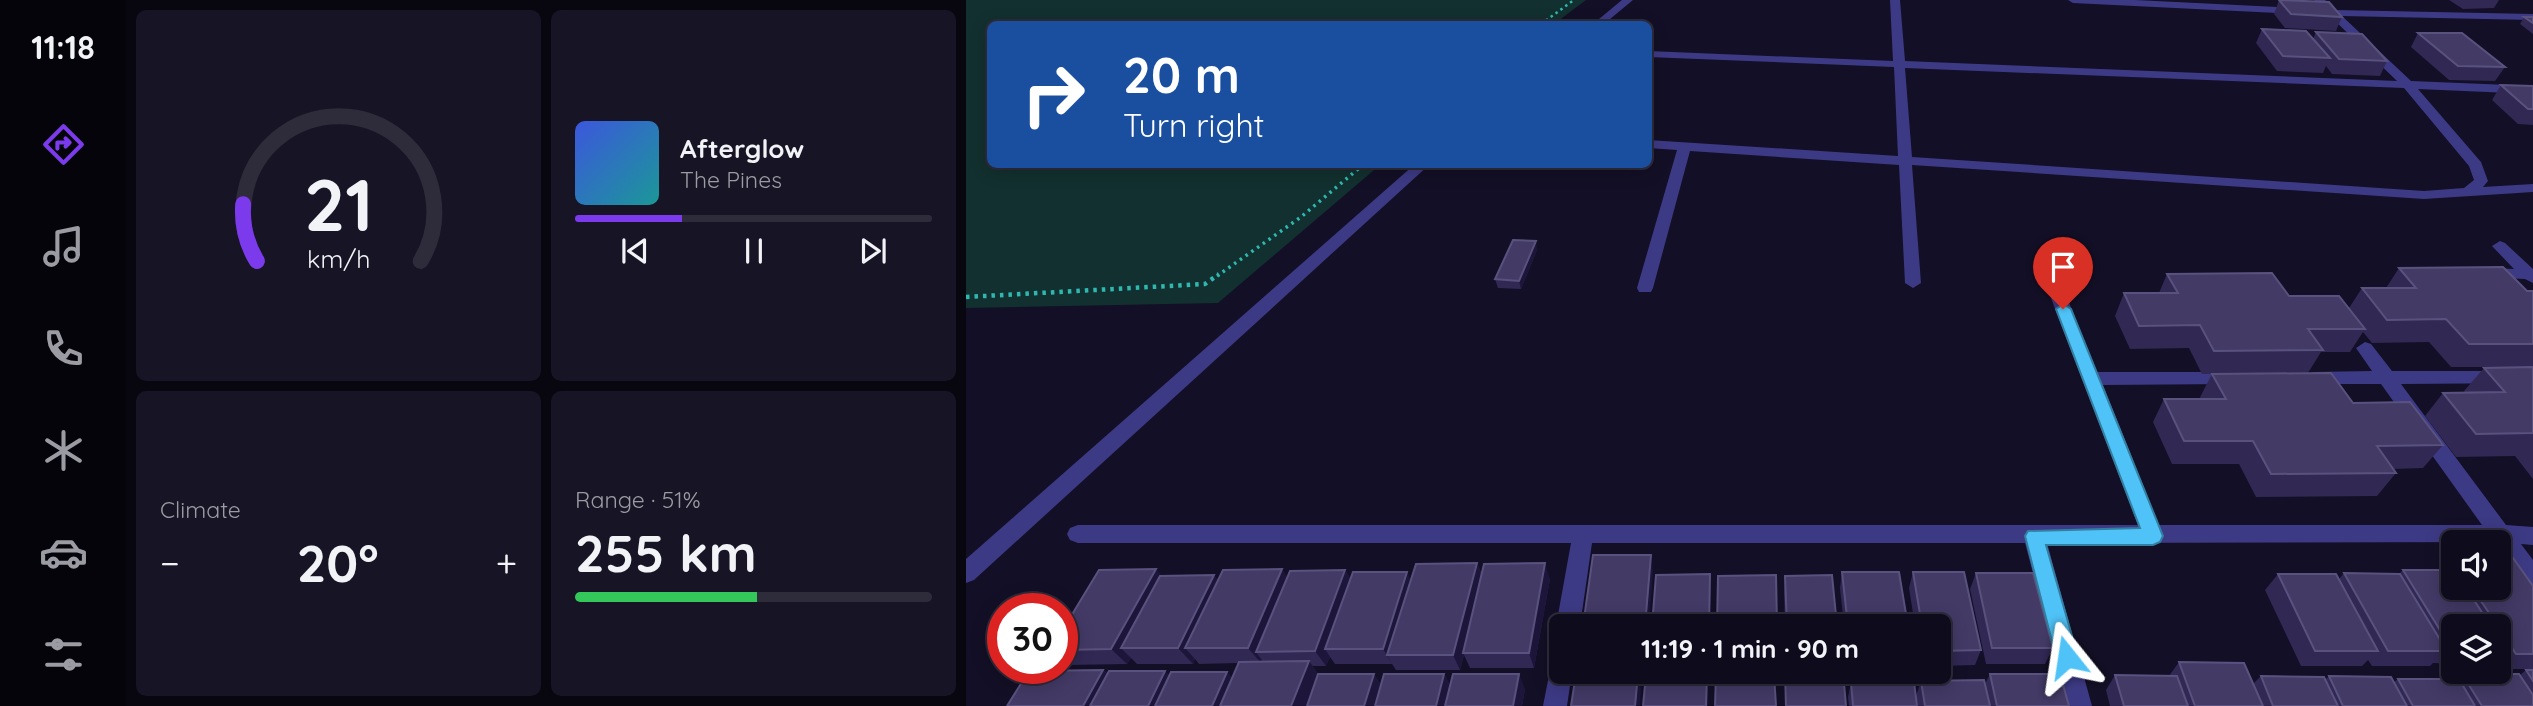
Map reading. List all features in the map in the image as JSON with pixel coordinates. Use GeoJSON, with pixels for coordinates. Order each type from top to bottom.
{"type":"FeatureCollection","features":[{"type":"Feature","properties":{"kind":"street"},"geometry":{"type":"LineString","coordinates":[[1602,21],[1628,0]]}},
{"type":"Feature","properties":{"kind":"street"},"geometry":{"type":"LineString","coordinates":[[1895,0],[1913,283]]}},
{"type":"Feature","properties":{"kind":"street"},"geometry":{"type":"LineString","coordinates":[[2073,0],[2306,12]]}},
{"type":"Feature","properties":{"kind":"street"},"geometry":{"type":"LineString","coordinates":[[2320,6],[2333,13],[2408,85],[2476,165],[2481,181],[2468,192],[2442,194]]}},
{"type":"Feature","properties":{"kind":"street"},"geometry":{"type":"LineString","coordinates":[[2333,13],[2533,18]]}},
{"type":"Feature","properties":{"kind":"street"},"geometry":{"type":"LineString","coordinates":[[1652,54],[2533,90]]}},
{"type":"Feature","properties":{"kind":"street"},"geometry":{"type":"LineString","coordinates":[[1652,144],[1907,164],[2424,195],[2533,188]]}},
{"type":"Feature","properties":{"kind":"street"},"geometry":{"type":"LineString","coordinates":[[1645,288],[1684,147]]}},
{"type":"Feature","properties":{"kind":"street"},"geometry":{"type":"LineString","coordinates":[[966,573],[1420,168]]}},
{"type":"Feature","properties":{"kind":"street"},"geometry":{"type":"LineString","coordinates":[[2500,246],[2531,275]]}},
{"type":"Feature","properties":{"kind":"street"},"geometry":{"type":"LineString","coordinates":[[2473,273],[2531,275]]}},
{"type":"Feature","properties":{"kind":"street"},"geometry":{"type":"LineString","coordinates":[[2054,285],[2153,536]]}},
{"type":"Feature","properties":{"kind":"street"},"geometry":{"type":"LineString","coordinates":[[2365,348],[2497,530]]}},
{"type":"Feature","properties":{"kind":"street"},"geometry":{"type":"LineString","coordinates":[[2292,378],[2533,376]]}},
{"type":"Feature","properties":{"kind":"street"},"geometry":{"type":"LineString","coordinates":[[2091,379],[2252,378]]}},
{"type":"Feature","properties":{"kind":"street"},"geometry":{"type":"LineString","coordinates":[[1078,534],[2441,534]]}},
{"type":"Feature","properties":{"kind":"street"},"geometry":{"type":"LineString","coordinates":[[1570,614],[1583,535]]}},
{"type":"Feature","properties":{"kind":"street"},"geometry":{"type":"LineString","coordinates":[[2511,535],[2533,536]]}},
{"type":"Feature","properties":{"kind":"street"},"geometry":{"type":"LineString","coordinates":[[2034,536],[2080,706]]}},
{"type":"Feature","properties":{"kind":"street"},"geometry":{"type":"LineString","coordinates":[[2511,548],[2533,577]]}},
{"type":"Feature","properties":{"kind":"street"},"geometry":{"type":"LineString","coordinates":[[1555,706],[1558,684]]}},
{"type":"Feature","properties":{"kind":"path"},"geometry":{"type":"LineString","coordinates":[[1545,21],[1574,0]]}},
{"type":"Feature","properties":{"kind":"path"},"geometry":{"type":"LineString","coordinates":[[966,298],[1205,284],[1301,217],[1359,168]]}},
{"type":"Feature","properties":{"kind":"green space"},"geometry":{"type":"Polygon","coordinates":[[[966,0],[1586,0],[1558,21],[987,21],[987,168],[1376,168],[1218,303],[966,308],[966,0]]]}},
{"type":"Feature","properties":{"kind":"building"},"geometry":{"type":"Polygon","coordinates":[[[2279,0],[2329,2],[2342,17],[2291,14],[2279,0]]]}},
{"type":"Feature","properties":{"kind":"building"},"geometry":{"type":"Polygon","coordinates":[[[2262,29],[2306,31],[2330,58],[2283,56],[2262,29]]]}},
{"type":"Feature","properties":{"kind":"building"},"geometry":{"type":"Polygon","coordinates":[[[2316,32],[2362,34],[2387,61],[2339,59],[2316,32]]]}},
{"type":"Feature","properties":{"kind":"building"},"geometry":{"type":"Polygon","coordinates":[[[2418,33],[2462,33],[2505,67],[2458,66],[2418,33]]]}},
{"type":"Feature","properties":{"kind":"building"},"geometry":{"type":"Polygon","coordinates":[[[2501,85],[2533,86],[2533,109],[2528,109],[2501,85]]]}},
{"type":"Feature","properties":{"kind":"building"},"geometry":{"type":"Polygon","coordinates":[[[1513,240],[1536,241],[1519,281],[1495,279],[1513,240]]]}},
{"type":"Feature","properties":{"kind":"building"},"geometry":{"type":"Polygon","coordinates":[[[2503,267],[2527,291],[2533,291],[2533,344],[2469,344],[2446,319],[2387,320],[2362,288],[2416,288],[2399,268],[2503,267]]]}},
{"type":"Feature","properties":{"kind":"building"},"geometry":{"type":"Polygon","coordinates":[[[2272,273],[2289,296],[2339,296],[2365,329],[2308,329],[2323,350],[2214,351],[2200,325],[2139,326],[2124,293],[2178,293],[2167,274],[2272,273]]]}},
{"type":"Feature","properties":{"kind":"building"},"geometry":{"type":"Polygon","coordinates":[[[2533,367],[2533,433],[2476,434],[2443,393],[2505,392],[2484,368],[2533,367]]]}},
{"type":"Feature","properties":{"kind":"building"},"geometry":{"type":"Polygon","coordinates":[[[2331,373],[2353,403],[2410,402],[2443,445],[2377,446],[2396,473],[2271,474],[2253,441],[2184,441],[2164,399],[2226,399],[2212,374],[2331,373]]]}},
{"type":"Feature","properties":{"kind":"building"},"geometry":{"type":"Polygon","coordinates":[[[1593,555],[1651,555],[1646,614],[1585,614],[1593,555]]]}},
{"type":"Feature","properties":{"kind":"building"},"geometry":{"type":"Polygon","coordinates":[[[2513,558],[2533,586],[2533,654],[2516,654],[2511,646],[2511,614],[2490,614],[2480,600],[2511,600],[2513,558]]]}},
{"type":"Feature","properties":{"kind":"building"},"geometry":{"type":"Polygon","coordinates":[[[1477,563],[1453,655],[1387,655],[1416,564],[1477,563]]]}},
{"type":"Feature","properties":{"kind":"building"},"geometry":{"type":"Polygon","coordinates":[[[1545,563],[1529,653],[1463,653],[1484,564],[1545,563]]]}},
{"type":"Feature","properties":{"kind":"building"},"geometry":{"type":"Polygon","coordinates":[[[1156,569],[1111,649],[1078,650],[1078,605],[1099,570],[1156,569]]]}},
{"type":"Feature","properties":{"kind":"building"},"geometry":{"type":"Polygon","coordinates":[[[1282,569],[1248,648],[1185,648],[1223,570],[1282,569]]]}},
{"type":"Feature","properties":{"kind":"building"},"geometry":{"type":"Polygon","coordinates":[[[1345,570],[1315,651],[1256,652],[1290,571],[1345,570]]]}},
{"type":"Feature","properties":{"kind":"building"},"geometry":{"type":"Polygon","coordinates":[[[2403,570],[2441,570],[2441,600],[2474,600],[2483,614],[2441,614],[2441,632],[2403,570]]]}},
{"type":"Feature","properties":{"kind":"building"},"geometry":{"type":"Polygon","coordinates":[[[1353,572],[1407,572],[1383,649],[1325,649],[1353,572]]]}},
{"type":"Feature","properties":{"kind":"building"},"geometry":{"type":"Polygon","coordinates":[[[1842,572],[1899,572],[1906,614],[1847,614],[1842,572]]]}},
{"type":"Feature","properties":{"kind":"building"},"geometry":{"type":"Polygon","coordinates":[[[1913,572],[1964,572],[1981,650],[1951,651],[1951,614],[1920,614],[1913,572]]]}},
{"type":"Feature","properties":{"kind":"building"},"geometry":{"type":"Polygon","coordinates":[[[1976,573],[2033,573],[2053,648],[1992,648],[1976,573]]]}},
{"type":"Feature","properties":{"kind":"building"},"geometry":{"type":"Polygon","coordinates":[[[2344,573],[2400,574],[2441,641],[2441,651],[2388,651],[2344,573]]]}},
{"type":"Feature","properties":{"kind":"building"},"geometry":{"type":"Polygon","coordinates":[[[1710,574],[1709,614],[1653,614],[1656,575],[1710,574]]]}},
{"type":"Feature","properties":{"kind":"building"},"geometry":{"type":"Polygon","coordinates":[[[2278,574],[2336,574],[2378,651],[2315,651],[2278,574]]]}},
{"type":"Feature","properties":{"kind":"building"},"geometry":{"type":"Polygon","coordinates":[[[1214,575],[1178,648],[1121,648],[1160,576],[1214,575]]]}},
{"type":"Feature","properties":{"kind":"building"},"geometry":{"type":"Polygon","coordinates":[[[1776,575],[1777,614],[1717,614],[1718,576],[1776,575]]]}},
{"type":"Feature","properties":{"kind":"building"},"geometry":{"type":"Polygon","coordinates":[[[1832,575],[1836,614],[1787,614],[1785,576],[1832,575]]]}},
{"type":"Feature","properties":{"kind":"building"},"geometry":{"type":"Polygon","coordinates":[[[1309,661],[1291,706],[1220,706],[1239,662],[1309,661]]]}},
{"type":"Feature","properties":{"kind":"building"},"geometry":{"type":"Polygon","coordinates":[[[2179,662],[2244,663],[2263,706],[2195,706],[2179,662]]]}},
{"type":"Feature","properties":{"kind":"building"},"geometry":{"type":"Polygon","coordinates":[[[1078,670],[1103,670],[1083,706],[1007,706],[1021,684],[1078,684],[1078,670]]]}},
{"type":"Feature","properties":{"kind":"building"},"geometry":{"type":"Polygon","coordinates":[[[2526,670],[2533,670],[2533,681],[2526,670]]]}},
{"type":"Feature","properties":{"kind":"building"},"geometry":{"type":"Polygon","coordinates":[[[1109,671],[1165,671],[1148,706],[1090,706],[1109,671]]]}},
{"type":"Feature","properties":{"kind":"building"},"geometry":{"type":"Polygon","coordinates":[[[1171,672],[1227,672],[1212,706],[1155,706],[1171,672]]]}},
{"type":"Feature","properties":{"kind":"building"},"geometry":{"type":"Polygon","coordinates":[[[1318,674],[1374,674],[1364,706],[1307,706],[1318,674]]]}},
{"type":"Feature","properties":{"kind":"building"},"geometry":{"type":"Polygon","coordinates":[[[1384,674],[1444,674],[1436,706],[1375,706],[1384,674]]]}},
{"type":"Feature","properties":{"kind":"building"},"geometry":{"type":"Polygon","coordinates":[[[1453,674],[1519,674],[1513,706],[1445,706],[1453,674]]]}},
{"type":"Feature","properties":{"kind":"building"},"geometry":{"type":"Polygon","coordinates":[[[1990,674],[2060,674],[2069,706],[1997,706],[1990,674]]]}},
{"type":"Feature","properties":{"kind":"building"},"geometry":{"type":"Polygon","coordinates":[[[2511,674],[2519,674],[2533,695],[2533,706],[2482,706],[2468,684],[2511,684],[2511,674]]]}},
{"type":"Feature","properties":{"kind":"building"},"geometry":{"type":"Polygon","coordinates":[[[2115,675],[2177,676],[2188,706],[2124,706],[2115,675]]]}},
{"type":"Feature","properties":{"kind":"building"},"geometry":{"type":"Polygon","coordinates":[[[2261,676],[2324,677],[2338,706],[2273,706],[2261,676]]]}},
{"type":"Feature","properties":{"kind":"building"},"geometry":{"type":"Polygon","coordinates":[[[2329,676],[2391,677],[2407,706],[2343,706],[2329,676]]]}},
{"type":"Feature","properties":{"kind":"building"},"geometry":{"type":"Polygon","coordinates":[[[2398,679],[2441,679],[2441,684],[2462,684],[2475,706],[2413,706],[2398,679]]]}},
{"type":"Feature","properties":{"kind":"building"},"geometry":{"type":"Polygon","coordinates":[[[1984,680],[1990,706],[1925,706],[1921,684],[1951,684],[1951,681],[1984,680]]]}},
{"type":"Feature","properties":{"kind":"building"},"geometry":{"type":"Polygon","coordinates":[[[1574,684],[1637,684],[1635,706],[1571,706],[1574,684]]]}},
{"type":"Feature","properties":{"kind":"building"},"geometry":{"type":"Polygon","coordinates":[[[1645,684],[1707,684],[1706,706],[1643,706],[1645,684]]]}},
{"type":"Feature","properties":{"kind":"building"},"geometry":{"type":"Polygon","coordinates":[[[1716,684],[1775,684],[1776,706],[1715,706],[1716,684]]]}},
{"type":"Feature","properties":{"kind":"building"},"geometry":{"type":"Polygon","coordinates":[[[1785,684],[1844,684],[1846,706],[1786,706],[1785,684]]]}},
{"type":"Feature","properties":{"kind":"building"},"geometry":{"type":"Polygon","coordinates":[[[1851,684],[1914,684],[1917,706],[1853,706],[1851,684]]]}},
{"type":"Feature","properties":{"kind":"route"},"geometry":{"type":"LineString","coordinates":[[2063,309],[2153,536],[2034,536],[2067,657]]}}]}
